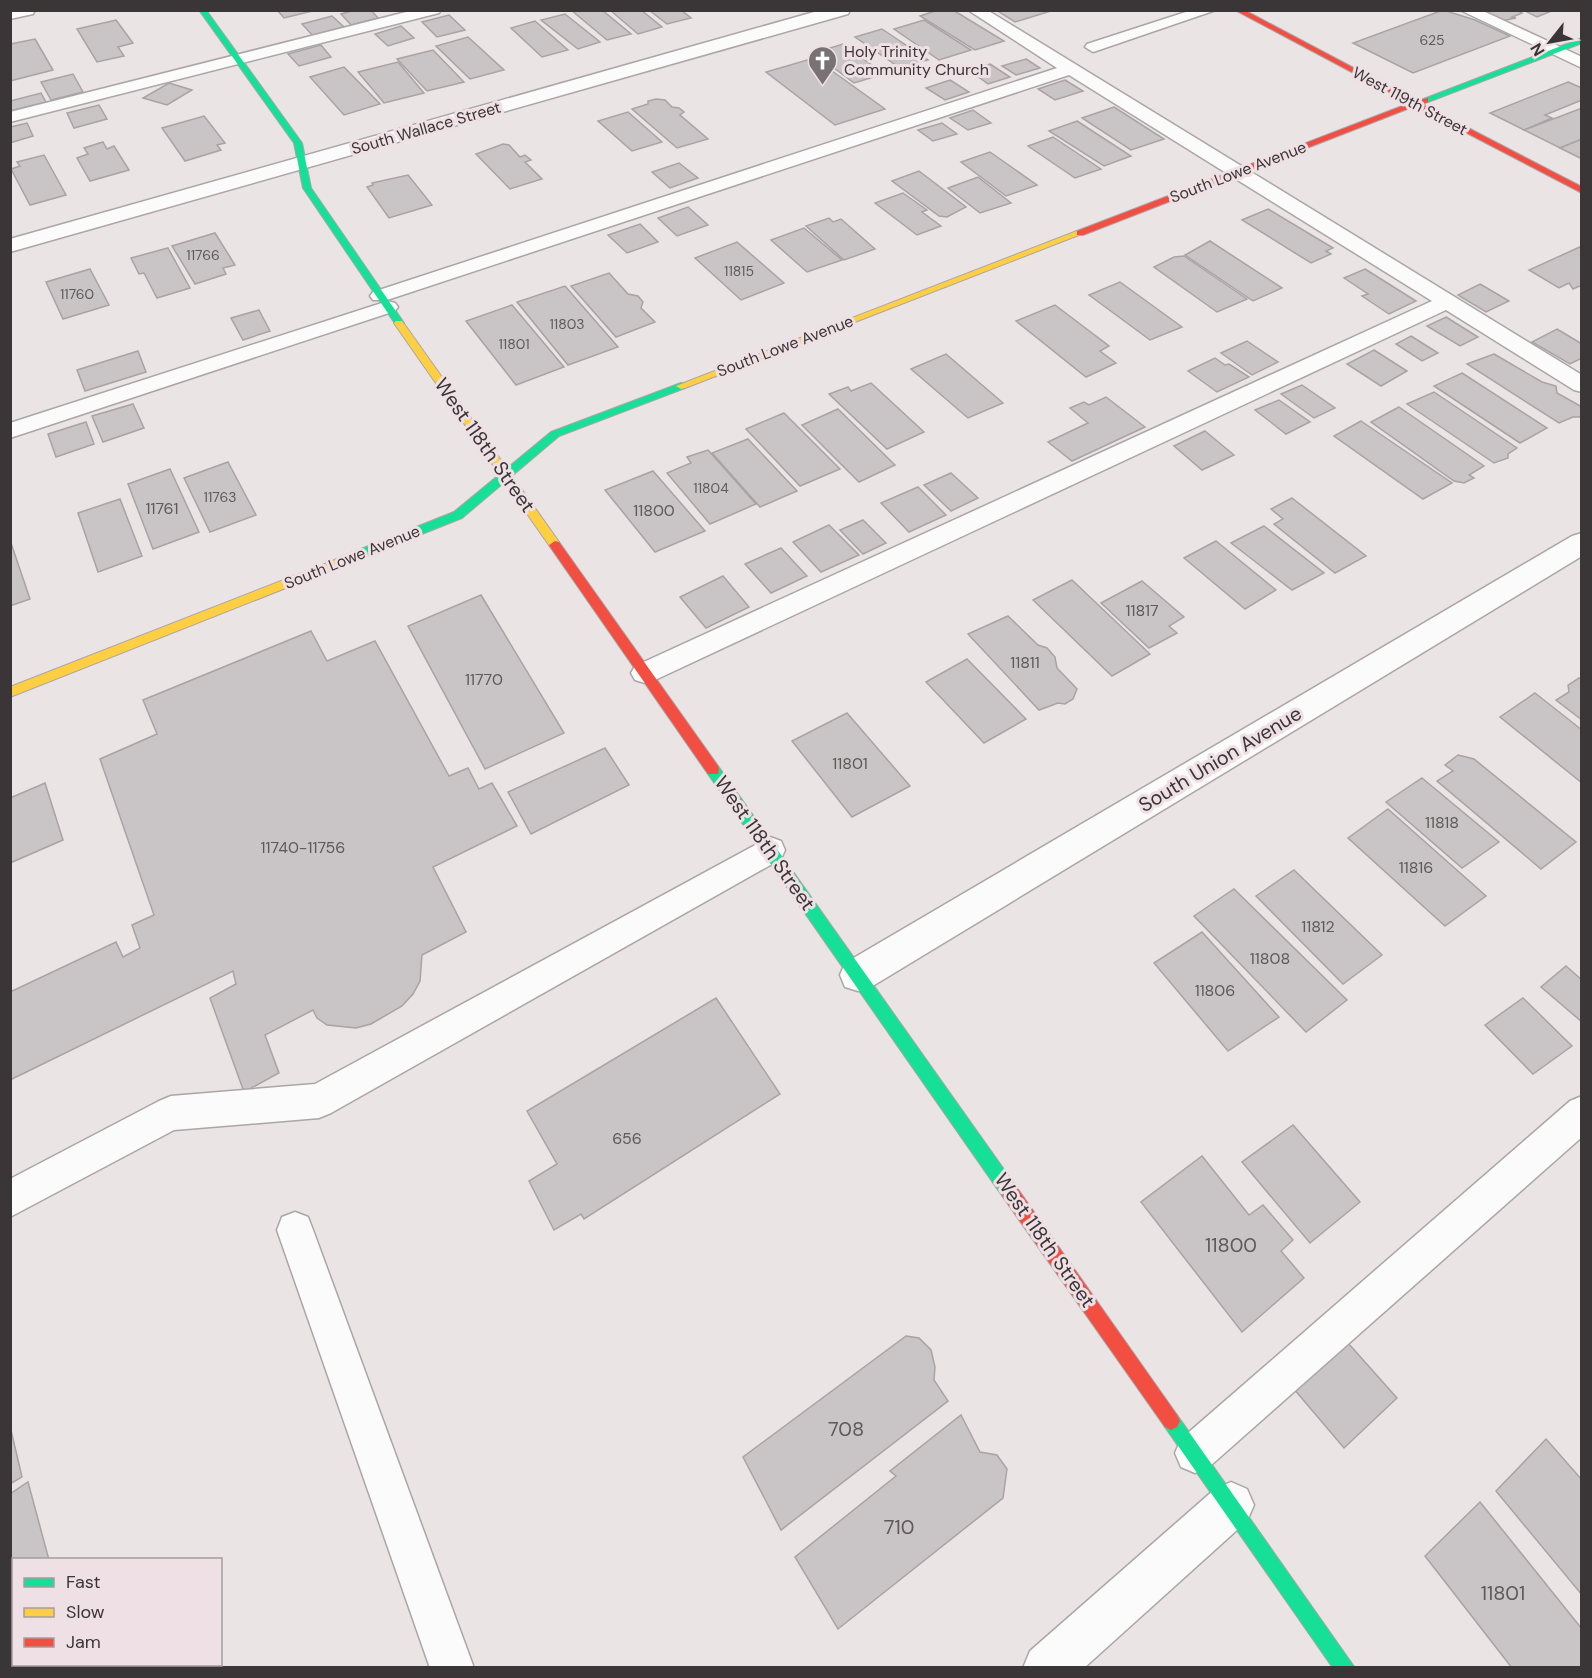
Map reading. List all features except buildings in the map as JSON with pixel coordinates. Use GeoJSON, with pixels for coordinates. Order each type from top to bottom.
{"type":"FeatureCollection","features":[{"type":"Feature","properties":{"kind":"street"},"geometry":{"type":"LineString","coordinates":[[10,14],[27,10]]}},
{"type":"Feature","properties":{"kind":"street","name":"West 118th Street"},"geometry":{"type":"LineString","coordinates":[[202,10],[298,143],[307,188],[384,302],[1346,1668]]}},
{"type":"Feature","properties":{"kind":"street","name":"South Wallace Street"},"geometry":{"type":"LineString","coordinates":[[10,246],[842,10]]}},
{"type":"Feature","properties":{"kind":"street","name":"West 119th Street"},"geometry":{"type":"LineString","coordinates":[[1238,10],[1581,191]]}},
{"type":"Feature","properties":{"kind":"street","name":"South Lowe Avenue"},"geometry":{"type":"LineString","coordinates":[[10,692],[458,514],[555,434],[1581,40]]}},
{"type":"Feature","properties":{"kind":"street","name":"South Union Avenue"},"geometry":{"type":"LineString","coordinates":[[858,975],[1581,543]]}},
{"type":"Feature","properties":{"kind":"street"},"geometry":{"type":"LineString","coordinates":[[1047,1668],[1231,1505]]}},
{"type":"Feature","properties":{"kind":"lane"},"geometry":{"type":"LineString","coordinates":[[10,117],[434,10]]}},
{"type":"Feature","properties":{"kind":"lane"},"geometry":{"type":"LineString","coordinates":[[975,10],[1581,385]]}},
{"type":"Feature","properties":{"kind":"lane"},"geometry":{"type":"LineString","coordinates":[[1093,47],[1209,10]]}},
{"type":"Feature","properties":{"kind":"lane"},"geometry":{"type":"LineString","coordinates":[[1467,10],[1581,63]]}},
{"type":"Feature","properties":{"kind":"lane"},"geometry":{"type":"LineString","coordinates":[[10,431],[1070,69]]}},
{"type":"Feature","properties":{"kind":"lane"},"geometry":{"type":"LineString","coordinates":[[645,673],[1447,302]]}},
{"type":"Feature","properties":{"kind":"lane"},"geometry":{"type":"LineString","coordinates":[[10,1199],[171,1113],[320,1101],[770,850]]}},
{"type":"Feature","properties":{"kind":"lane"},"geometry":{"type":"LineString","coordinates":[[1195,1453],[1581,1113]]}},
{"type":"Feature","properties":{"kind":"lane"},"geometry":{"type":"LineString","coordinates":[[295,1230],[452,1668]]}},
{"type":"Feature","properties":{"kind":"traffic: fast"},"geometry":{"type":"LineString","coordinates":[[202,10],[298,143],[307,188],[399,323]]}},
{"type":"Feature","properties":{"kind":"traffic: fast"},"geometry":{"type":"LineString","coordinates":[[1425,100],[1582,40]]}},
{"type":"Feature","properties":{"kind":"traffic: fast"},"geometry":{"type":"LineString","coordinates":[[340,562],[458,515],[555,434],[681,386]]}},
{"type":"Feature","properties":{"kind":"traffic: fast"},"geometry":{"type":"LineString","coordinates":[[713,770],[1009,1191]]}},
{"type":"Feature","properties":{"kind":"traffic: fast"},"geometry":{"type":"LineString","coordinates":[[1171,1421],[1345,1668]]}},
{"type":"Feature","properties":{"kind":"traffic: slow"},"geometry":{"type":"LineString","coordinates":[[681,386],[1080,233]]}},
{"type":"Feature","properties":{"kind":"traffic: slow"},"geometry":{"type":"LineString","coordinates":[[399,323],[555,545]]}},
{"type":"Feature","properties":{"kind":"traffic: slow"},"geometry":{"type":"LineString","coordinates":[[10,692],[340,562]]}},
{"type":"Feature","properties":{"kind":"traffic: jam"},"geometry":{"type":"LineString","coordinates":[[1238,10],[1582,191]]}},
{"type":"Feature","properties":{"kind":"traffic: jam"},"geometry":{"type":"LineString","coordinates":[[1080,233],[1425,100]]}},
{"type":"Feature","properties":{"kind":"traffic: jam"},"geometry":{"type":"LineString","coordinates":[[555,545],[713,770]]}},
{"type":"Feature","properties":{"kind":"traffic: jam"},"geometry":{"type":"LineString","coordinates":[[1009,1191],[1171,1421]]}},
{"type":"Feature","properties":{"kind":"place","name":"Holy Trinity Community Church"},"geometry":{"type":"Point","coordinates":[823,86]}}]}
